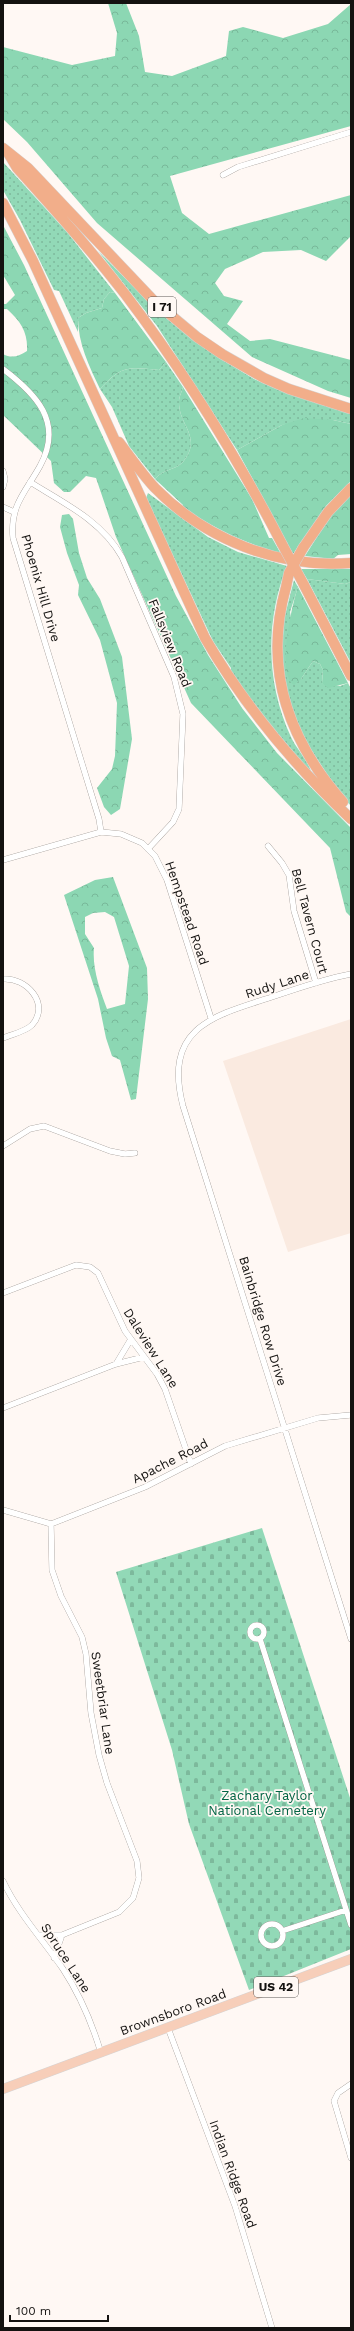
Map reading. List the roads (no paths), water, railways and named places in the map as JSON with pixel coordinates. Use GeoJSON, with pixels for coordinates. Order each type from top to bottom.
{"type":"FeatureCollection","features":[{"type":"Feature","properties":{"kind":"highway","name":"I 71"},"geometry":{"type":"LineString","coordinates":[[6,150],[28,168],[156,302],[197,337],[222,354],[264,378],[289,389],[351,409]]}},
{"type":"Feature","properties":{"kind":"highway"},"geometry":{"type":"LineString","coordinates":[[6,150],[17,168],[92,252],[151,330],[217,428],[282,544],[351,676]]}},
{"type":"Feature","properties":{"kind":"highway"},"geometry":{"type":"LineString","coordinates":[[3,202],[34,261],[114,434],[122,460],[192,612],[224,670],[243,698],[280,746],[351,819]]}},
{"type":"Feature","properties":{"kind":"highway"},"geometry":{"type":"LineString","coordinates":[[114,434],[155,488],[190,518],[209,530],[230,541],[266,555],[312,564],[351,563]]}},
{"type":"Feature","properties":{"kind":"highway"},"geometry":{"type":"LineString","coordinates":[[351,488],[328,512],[303,548],[290,573],[277,632],[276,653],[282,694],[291,721],[307,754],[333,792],[351,812]]}},
{"type":"Feature","properties":{"kind":"main road","name":"Brownsboro Road"},"geometry":{"type":"LineString","coordinates":[[3,2089],[351,1959]]}},
{"type":"Feature","properties":{"kind":"street"},"geometry":{"type":"LineString","coordinates":[[223,174],[238,167],[351,132]]}},
{"type":"Feature","properties":{"kind":"street","name":"Phoenix Hill Drive"},"geometry":{"type":"LineString","coordinates":[[3,369],[29,390],[41,405],[45,415],[48,435],[46,453],[19,499],[14,512],[12,526],[15,545],[99,819],[101,832]]}},
{"type":"Feature","properties":{"kind":"street"},"geometry":{"type":"LineString","coordinates":[[3,471],[5,479],[3,487]]}},
{"type":"Feature","properties":{"kind":"street","name":"Fallsview Road"},"geometry":{"type":"LineString","coordinates":[[30,482],[90,520],[112,541],[122,557],[180,694],[184,726],[179,809],[173,822],[148,849]]}},
{"type":"Feature","properties":{"kind":"street"},"geometry":{"type":"LineString","coordinates":[[3,507],[14,512]]}},
{"type":"Feature","properties":{"kind":"street","name":"Hempstead Road"},"geometry":{"type":"LineString","coordinates":[[3,860],[101,832],[127,836],[142,843],[160,864],[167,880],[211,1018]]}},
{"type":"Feature","properties":{"kind":"street","name":"Bell Tavern Court"},"geometry":{"type":"LineString","coordinates":[[268,846],[285,867],[289,875],[294,911],[316,983]]}},
{"type":"Feature","properties":{"kind":"street","name":"Rudy Lane"},"geometry":{"type":"LineString","coordinates":[[211,1018],[225,1012],[316,983],[351,974]]}},
{"type":"Feature","properties":{"kind":"street"},"geometry":{"type":"LineString","coordinates":[[3,979],[13,979],[26,984],[36,996],[38,1010],[35,1021],[30,1026],[3,1038]]}},
{"type":"Feature","properties":{"kind":"street","name":"Bainbridge Row Drive"},"geometry":{"type":"LineString","coordinates":[[211,1018],[196,1030],[185,1048],[179,1068],[180,1095],[351,1639]]}},
{"type":"Feature","properties":{"kind":"street"},"geometry":{"type":"LineString","coordinates":[[3,1146],[30,1128],[44,1126],[110,1151],[125,1154],[135,1153]]}},
{"type":"Feature","properties":{"kind":"street","name":"Daleview Lane"},"geometry":{"type":"LineString","coordinates":[[3,1293],[69,1267],[81,1265],[90,1267],[101,1279],[118,1319],[165,1389],[191,1464]]}},
{"type":"Feature","properties":{"kind":"street"},"geometry":{"type":"LineString","coordinates":[[116,1364],[131,1339]]}},
{"type":"Feature","properties":{"kind":"street"},"geometry":{"type":"LineString","coordinates":[[3,1408],[116,1364],[144,1357]]}},
{"type":"Feature","properties":{"kind":"street","name":"Apache Road"},"geometry":{"type":"LineString","coordinates":[[51,1524],[145,1487],[225,1446],[284,1428],[331,1416],[351,1415]]}},
{"type":"Feature","properties":{"kind":"street"},"geometry":{"type":"LineString","coordinates":[[3,1510],[51,1524]]}},
{"type":"Feature","properties":{"kind":"street","name":"Sweetbriar Lane"},"geometry":{"type":"LineString","coordinates":[[38,1935],[62,1936],[113,1915],[126,1906],[135,1893],[139,1872],[138,1862],[107,1784],[99,1754],[91,1713],[86,1654],[82,1637],[55,1582],[50,1554],[51,1524]]}},
{"type":"Feature","properties":{"kind":"street"},"geometry":{"type":"LineString","coordinates":[[344,1615],[351,1613]]}},
{"type":"Feature","properties":{"kind":"street"},"geometry":{"type":"LineString","coordinates":[[260,1639],[351,1925]]}},
{"type":"Feature","properties":{"kind":"street","name":"Spruce Lane"},"geometry":{"type":"LineString","coordinates":[[3,1881],[17,1906],[71,1982],[95,2031],[101,2053]]}},
{"type":"Feature","properties":{"kind":"street"},"geometry":{"type":"LineString","coordinates":[[282,1931],[346,1910]]}},
{"type":"Feature","properties":{"kind":"street"},"geometry":{"type":"LineString","coordinates":[[268,1925],[278,1926],[282,1931],[283,1938],[276,1946],[269,1946],[261,1939],[261,1932],[268,1925]]}},
{"type":"Feature","properties":{"kind":"street"},"geometry":{"type":"LineString","coordinates":[[54,1958],[62,1936]]}},
{"type":"Feature","properties":{"kind":"street","name":"Indian Ridge Road"},"geometry":{"type":"LineString","coordinates":[[168,2028],[235,2206],[272,2328]]}},
{"type":"Feature","properties":{"kind":"street"},"geometry":{"type":"LineString","coordinates":[[351,2084],[338,2093],[334,2101],[351,2158]]}},
{"type":"Feature","properties":{"kind":"park label","name":"Zachary Taylor National Cemetery"},"geometry":{"type":"Point","coordinates":[267,1802]}}]}
